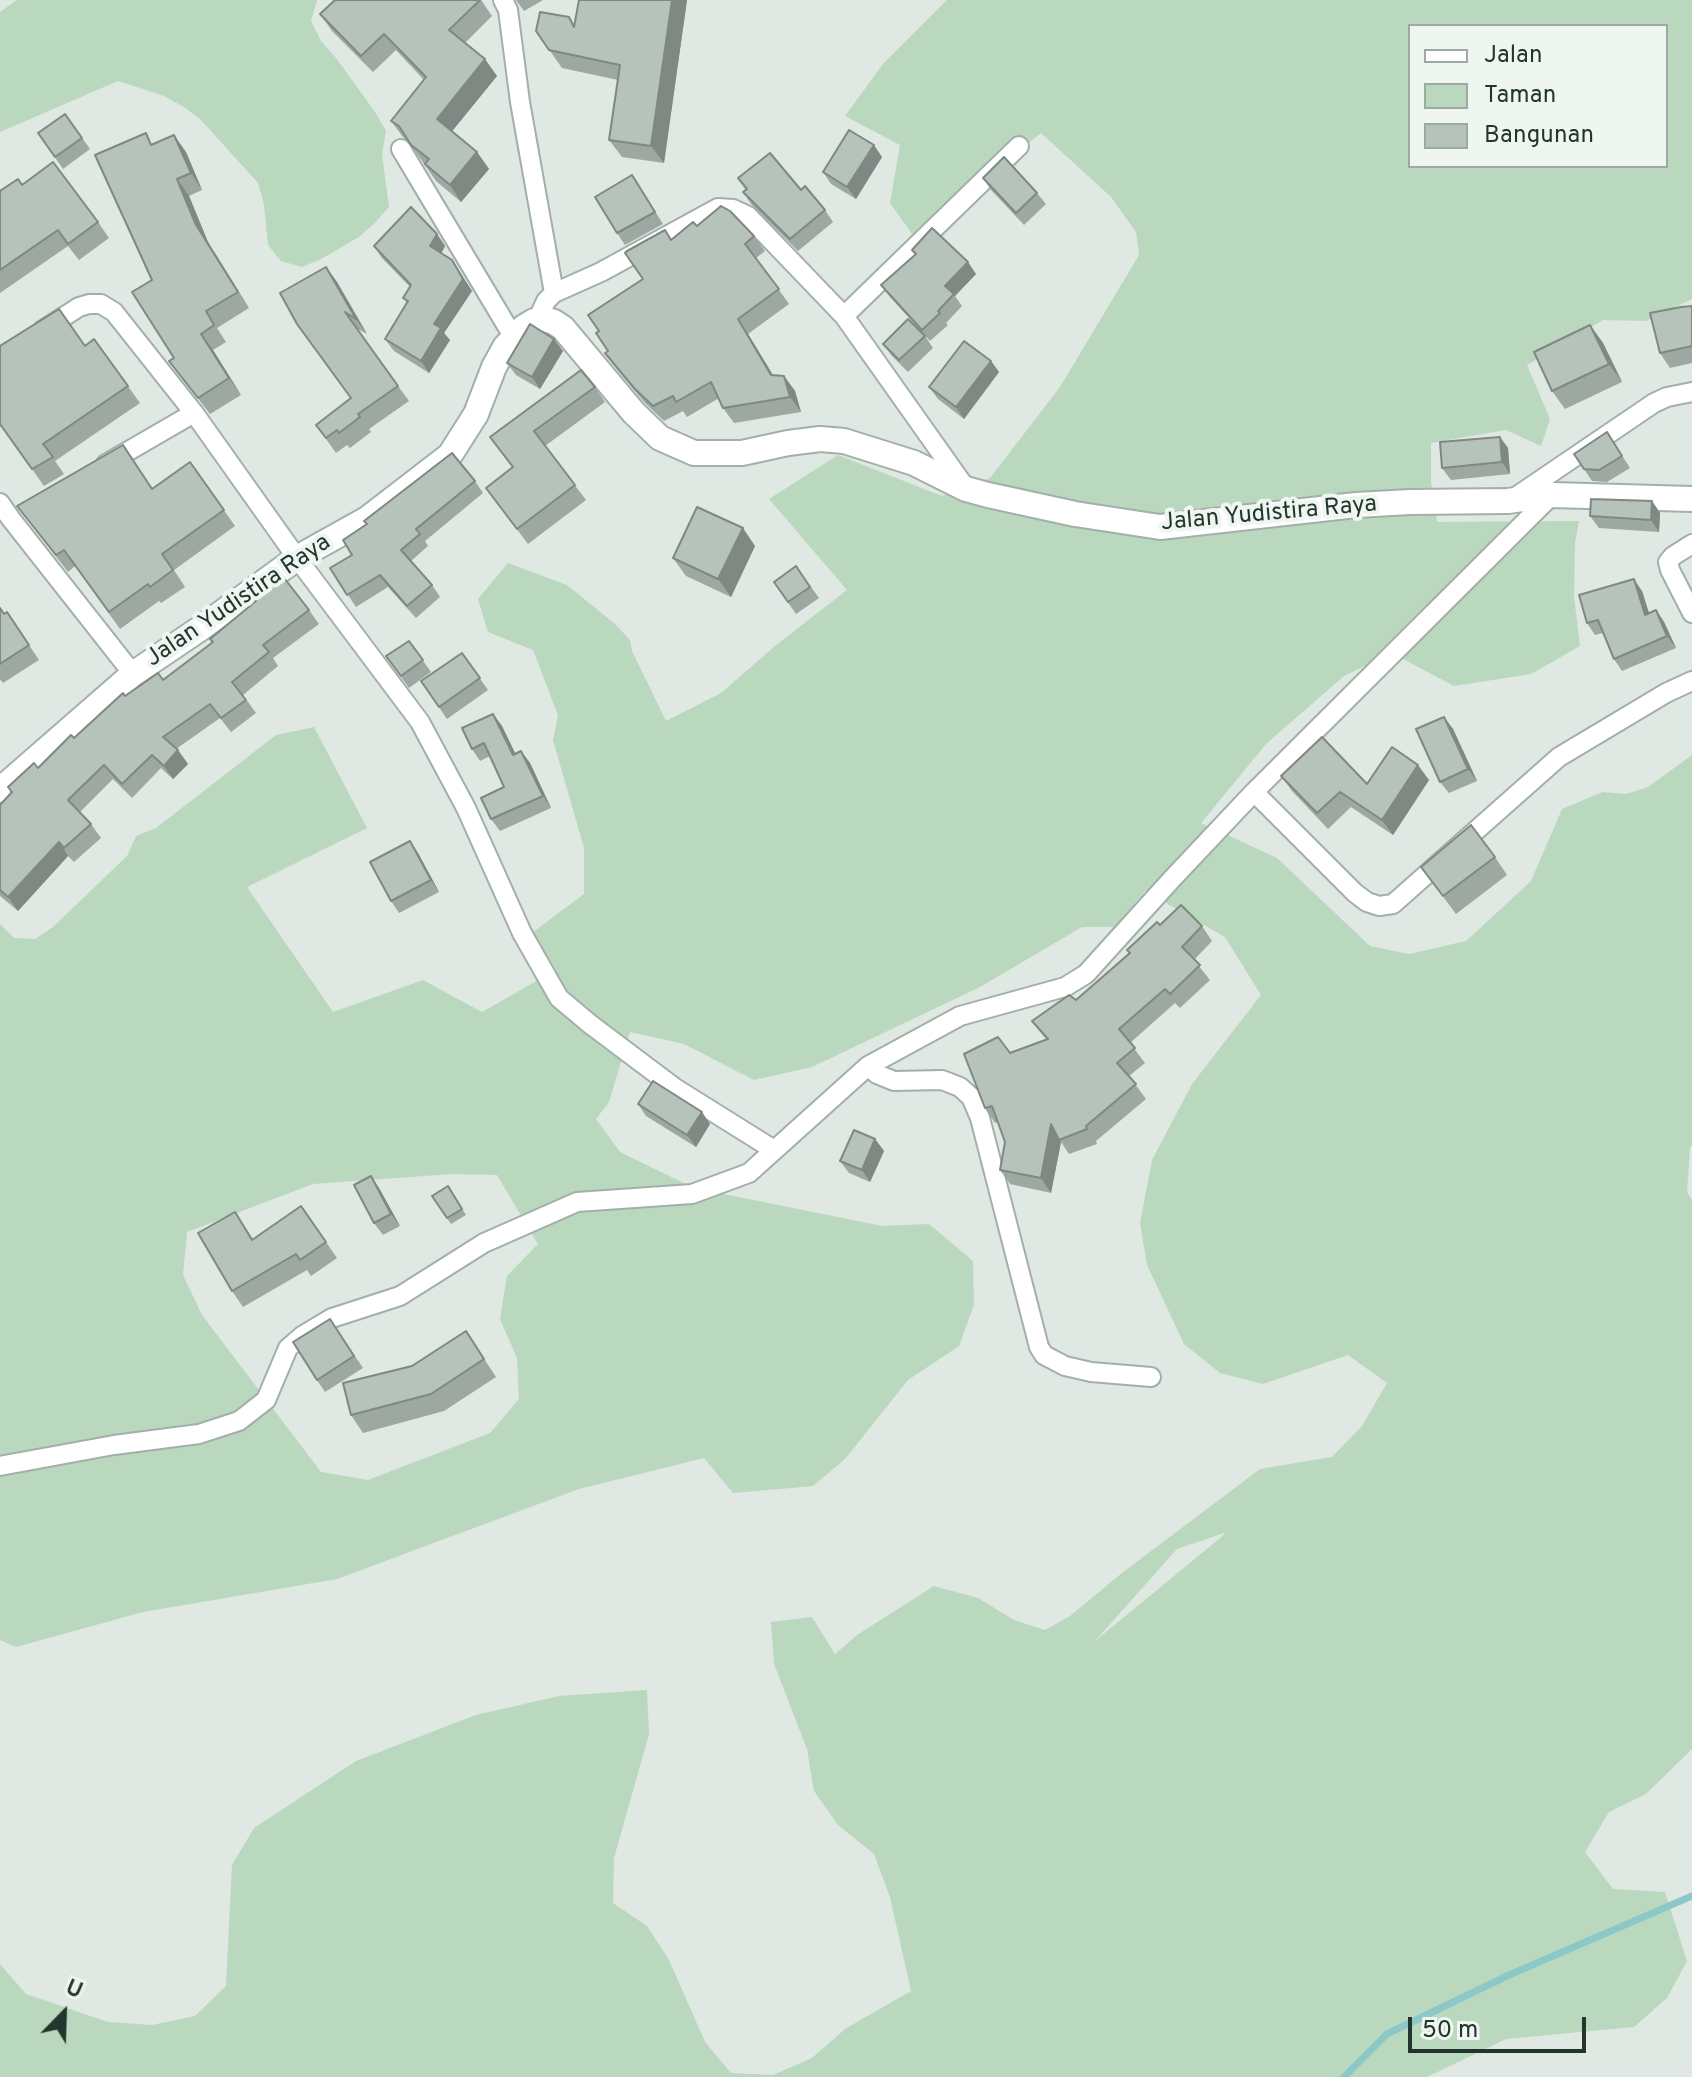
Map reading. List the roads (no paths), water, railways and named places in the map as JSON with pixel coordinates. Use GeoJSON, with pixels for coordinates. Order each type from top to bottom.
{"type":"FeatureCollection","features":[{"type":"Feature","properties":{"kind":"street"},"geometry":{"type":"LineString","coordinates":[[503,0],[508,10],[520,102],[554,293]]}},
{"type":"Feature","properties":{"kind":"street"},"geometry":{"type":"LineString","coordinates":[[844,316],[1019,146]]}},
{"type":"Feature","properties":{"kind":"street"},"geometry":{"type":"LineString","coordinates":[[401,149],[514,338]]}},
{"type":"Feature","properties":{"kind":"street"},"geometry":{"type":"LineString","coordinates":[[537,321],[546,301],[554,293],[601,272],[718,208],[748,216],[844,316],[966,489]]}},
{"type":"Feature","properties":{"kind":"street"},"geometry":{"type":"LineString","coordinates":[[26,340],[79,307],[101,304],[109,307],[194,413],[297,558],[420,722],[466,808],[522,933],[559,998],[675,1088],[774,1150]]}},
{"type":"Feature","properties":{"kind":"street","name":"Jalan Yudistira Raya"},"geometry":{"type":"LineString","coordinates":[[0,790],[133,674],[297,558],[367,519],[450,455],[476,414],[505,347],[524,327],[544,319],[563,328],[634,413],[660,438],[677,447],[694,453],[742,453],[820,439],[844,441],[914,463],[966,489],[1075,514],[1160,527],[1370,504],[1508,501],[1552,495],[1692,499]]}},
{"type":"Feature","properties":{"kind":"street"},"geometry":{"type":"LineString","coordinates":[[1508,501],[1654,403],[1692,392]]}},
{"type":"Feature","properties":{"kind":"street"},"geometry":{"type":"LineString","coordinates":[[89,474],[194,413]]}},
{"type":"Feature","properties":{"kind":"street"},"geometry":{"type":"LineString","coordinates":[[0,1466],[114,1445],[199,1434],[239,1421],[266,1400],[288,1348],[332,1318],[400,1296],[484,1243],[577,1202],[692,1194],[749,1173],[868,1066],[960,1016],[1065,987],[1086,974],[1254,792],[1552,495]]}},
{"type":"Feature","properties":{"kind":"street"},"geometry":{"type":"LineString","coordinates":[[0,503],[17,516],[133,674]]}},
{"type":"Feature","properties":{"kind":"street"},"geometry":{"type":"LineString","coordinates":[[1692,544],[1668,562],[1692,613]]}},
{"type":"Feature","properties":{"kind":"street"},"geometry":{"type":"LineString","coordinates":[[1254,792],[1355,893],[1379,906],[1393,904],[1559,757],[1666,693],[1692,681]]}},
{"type":"Feature","properties":{"kind":"street"},"geometry":{"type":"LineString","coordinates":[[868,1066],[885,1079],[894,1081],[942,1080],[960,1087],[971,1097],[980,1118],[1039,1347],[1044,1355],[1065,1366],[1091,1372],[1151,1377]]}},
{"type":"Feature","properties":{"kind":"waterway"},"geometry":{"type":"LineString","coordinates":[[1344,2077],[1387,2034],[1509,1975],[1692,1896]]}}]}
